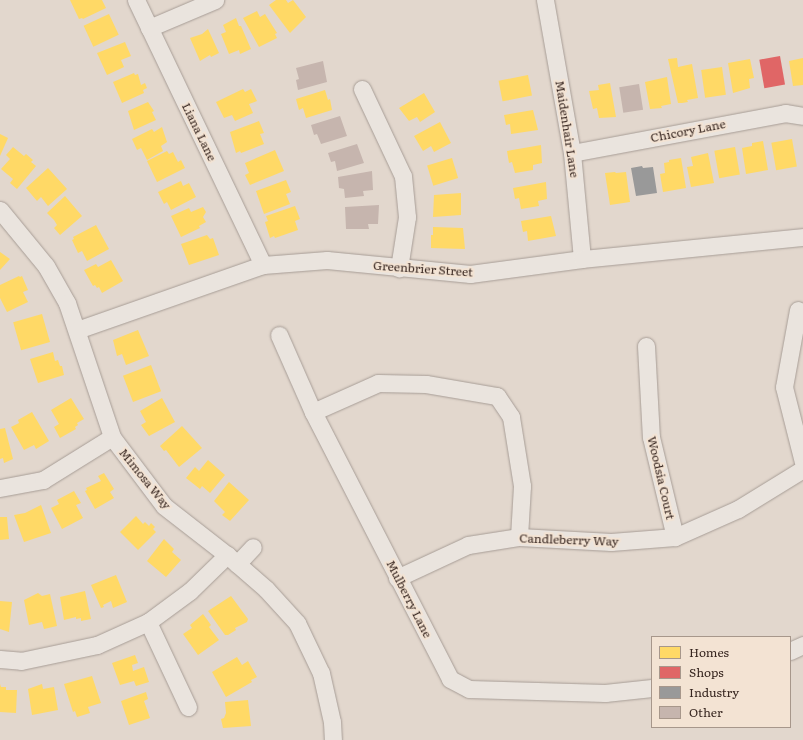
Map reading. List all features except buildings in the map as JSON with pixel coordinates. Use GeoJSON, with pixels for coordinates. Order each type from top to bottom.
{"type":"FeatureCollection","features":[{"type":"Feature","properties":{"kind":"street","name":"Liana Lane"},"geometry":{"type":"LineString","coordinates":[[136,0],[263,264]]}},
{"type":"Feature","properties":{"kind":"street"},"geometry":{"type":"LineString","coordinates":[[149,28],[215,0]]}},
{"type":"Feature","properties":{"kind":"street","name":"Maidenhair Lane"},"geometry":{"type":"LineString","coordinates":[[545,0],[572,153],[582,259]]}},
{"type":"Feature","properties":{"kind":"street"},"geometry":{"type":"LineString","coordinates":[[362,89],[403,176],[407,217],[399,268]]}},
{"type":"Feature","properties":{"kind":"street","name":"Chicory Lane"},"geometry":{"type":"LineString","coordinates":[[572,153],[785,113],[803,116]]}},
{"type":"Feature","properties":{"kind":"street","name":"Mimosa Way"},"geometry":{"type":"LineString","coordinates":[[0,210],[46,266],[67,303],[112,437],[164,506],[232,559],[266,589],[297,623],[321,673],[332,722],[333,740]]}},
{"type":"Feature","properties":{"kind":"street","name":"Greenbrier Street"},"geometry":{"type":"LineString","coordinates":[[77,330],[263,264],[327,260],[470,274],[582,259],[803,237]]}},
{"type":"Feature","properties":{"kind":"street"},"geometry":{"type":"LineString","coordinates":[[798,310],[784,387],[803,462]]}},
{"type":"Feature","properties":{"kind":"street","name":"Mulberry Lane"},"geometry":{"type":"LineString","coordinates":[[279,335],[313,412],[450,679],[469,689],[605,693],[651,688]]}},
{"type":"Feature","properties":{"kind":"street","name":"Woodsia Court"},"geometry":{"type":"LineString","coordinates":[[646,346],[651,437],[675,537]]}},
{"type":"Feature","properties":{"kind":"street"},"geometry":{"type":"LineString","coordinates":[[313,412],[378,383],[426,384],[497,396],[511,417],[522,486],[519,537]]}},
{"type":"Feature","properties":{"kind":"street"},"geometry":{"type":"LineString","coordinates":[[0,488],[43,480],[112,437]]}},
{"type":"Feature","properties":{"kind":"street","name":"Candleberry Way"},"geometry":{"type":"LineString","coordinates":[[397,578],[468,546],[519,537],[611,542],[675,537],[738,509],[803,469]]}},
{"type":"Feature","properties":{"kind":"street"},"geometry":{"type":"LineString","coordinates":[[0,659],[21,661],[97,645],[148,622],[232,559],[252,547]]}},
{"type":"Feature","properties":{"kind":"street"},"geometry":{"type":"LineString","coordinates":[[148,622],[188,706]]}},
{"type":"Feature","properties":{"kind":"street"},"geometry":{"type":"LineString","coordinates":[[791,651],[803,645]]}}]}
